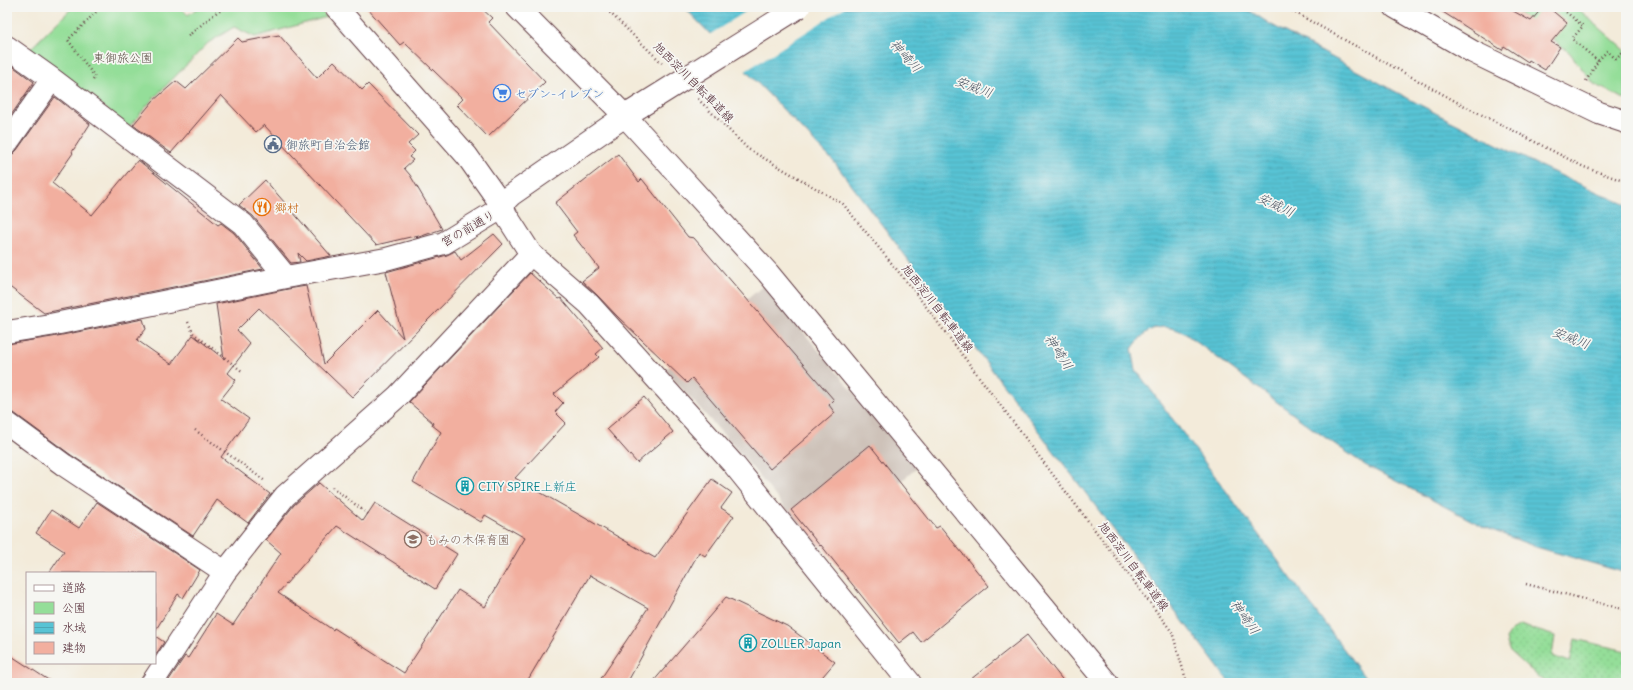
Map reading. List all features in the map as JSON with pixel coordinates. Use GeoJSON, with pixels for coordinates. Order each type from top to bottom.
{"type":"FeatureCollection","features":[{"type":"Feature","properties":{"kind":"street"},"geometry":{"type":"LineString","coordinates":[[336,7],[467,156],[503,207],[506,215],[531,254],[589,304],[735,466],[910,683]]}},
{"type":"Feature","properties":{"kind":"street"},"geometry":{"type":"LineString","coordinates":[[517,7],[633,111],[1107,683]]}},
{"type":"Feature","properties":{"kind":"street","name":"宮の前通り"},"geometry":{"type":"LineString","coordinates":[[7,332],[50,325],[286,277],[386,259],[444,243],[503,207],[506,200],[511,195],[633,111],[799,7]]}},
{"type":"Feature","properties":{"kind":"street"},"geometry":{"type":"LineString","coordinates":[[1395,7],[1480,55],[1599,113],[1626,122]]}},
{"type":"Feature","properties":{"kind":"street"},"geometry":{"type":"LineString","coordinates":[[7,47],[52,79],[243,224],[286,277]]}},
{"type":"Feature","properties":{"kind":"street"},"geometry":{"type":"LineString","coordinates":[[7,143],[52,79]]}},
{"type":"Feature","properties":{"kind":"street"},"geometry":{"type":"LineString","coordinates":[[152,683],[225,572],[285,496],[398,396],[531,254]]}},
{"type":"Feature","properties":{"kind":"street"},"geometry":{"type":"LineString","coordinates":[[7,423],[64,465],[225,572]]}},
{"type":"Feature","properties":{"kind":"path"},"geometry":{"type":"LineString","coordinates":[[188,36],[217,12],[231,7]]}},
{"type":"Feature","properties":{"kind":"path","name":"旭西淀川自転車道線"},"geometry":{"type":"LineString","coordinates":[[604,7],[665,67]]}},
{"type":"Feature","properties":{"kind":"path"},"geometry":{"type":"LineString","coordinates":[[1285,7],[1455,101],[1584,167],[1626,182]]}},
{"type":"Feature","properties":{"kind":"path"},"geometry":{"type":"LineString","coordinates":[[1560,7],[1583,26],[1572,39],[1598,61]]}},
{"type":"Feature","properties":{"kind":"path"},"geometry":{"type":"LineString","coordinates":[[95,77],[68,40],[99,8]]}},
{"type":"Feature","properties":{"kind":"path"},"geometry":{"type":"LineString","coordinates":[[1591,73],[1598,61],[1607,51],[1616,58],[1626,50]]}},
{"type":"Feature","properties":{"kind":"path","name":"旭西淀川自転車道線"},"geometry":{"type":"LineString","coordinates":[[693,94],[748,149],[843,204],[911,287],[1172,632],[1187,683]]}},
{"type":"Feature","properties":{"kind":"path"},"geometry":{"type":"LineString","coordinates":[[179,299],[181,309],[193,333],[244,372]]}},
{"type":"Feature","properties":{"kind":"path"},"geometry":{"type":"LineString","coordinates":[[195,430],[285,496]]}},
{"type":"Feature","properties":{"kind":"path"},"geometry":{"type":"LineString","coordinates":[[313,471],[344,497],[368,514]]}},
{"type":"Feature","properties":{"kind":"path"},"geometry":{"type":"LineString","coordinates":[[1526,584],[1626,610]]}},
{"type":"Feature","properties":{"kind":"shaded area"},"geometry":{"type":"Polygon","coordinates":[[[764,285],[917,468],[818,549],[741,454],[665,370],[764,285]]]}},
{"type":"Feature","properties":{"kind":"green space","name":"東御旅公園"},"geometry":{"type":"Polygon","coordinates":[[[73,7],[180,7],[188,15],[199,7],[318,7],[327,17],[255,37],[234,27],[208,43],[151,101],[129,127],[30,49],[73,7]]]}},
{"type":"Feature","properties":{"kind":"green space"},"geometry":{"type":"Polygon","coordinates":[[[1512,7],[1576,7],[1626,51],[1626,100],[1594,84],[1569,52],[1512,7]]]}},
{"type":"Feature","properties":{"kind":"green space"},"geometry":{"type":"Polygon","coordinates":[[[1520,625],[1555,636],[1552,656],[1570,662],[1575,639],[1626,651],[1626,683],[1545,683],[1509,650],[1506,639],[1512,630],[1520,625]]]}},
{"type":"Feature","properties":{"kind":"water"},"geometry":{"type":"Polygon","coordinates":[[[684,7],[1244,7],[1270,24],[1441,116],[1540,166],[1626,205],[1626,573],[1536,547],[1484,527],[1365,465],[1313,429],[1183,332],[1167,327],[1154,328],[1148,331],[1132,349],[1136,370],[1369,683],[1230,683],[834,162],[684,7]]]}},
{"type":"Feature","properties":{"kind":"pier"},"geometry":{"type":"Polygon","coordinates":[[[753,7],[845,7],[744,72],[709,35],[753,7]]]}},
{"type":"Feature","properties":{"kind":"building"},"geometry":{"type":"Polygon","coordinates":[[[366,7],[480,7],[492,18],[488,22],[545,82],[488,137],[457,105],[463,99],[404,42],[400,45],[366,7]]]}},
{"type":"Feature","properties":{"kind":"building"},"geometry":{"type":"Polygon","coordinates":[[[1435,7],[1506,7],[1531,21],[1543,7],[1548,7],[1567,23],[1551,42],[1560,47],[1545,70],[1529,60],[1528,62],[1504,46],[1502,50],[1435,7]]]}},
{"type":"Feature","properties":{"kind":"building"},"geometry":{"type":"Polygon","coordinates":[[[279,35],[317,78],[334,61],[362,90],[368,84],[418,135],[408,144],[415,151],[409,157],[413,160],[404,168],[410,175],[442,229],[416,238],[419,235],[376,245],[264,125],[256,132],[221,95],[171,153],[133,125],[153,101],[176,81],[186,89],[238,38],[242,42],[279,35]]]}},
{"type":"Feature","properties":{"kind":"building"},"geometry":{"type":"Polygon","coordinates":[[[7,62],[34,82],[7,121],[7,62]]]}},
{"type":"Feature","properties":{"kind":"building"},"geometry":{"type":"Polygon","coordinates":[[[55,97],[90,124],[72,152],[73,153],[52,183],[92,215],[138,160],[218,225],[221,223],[234,233],[263,269],[44,313],[7,285],[7,155],[13,154],[17,150],[55,97]]]}},
{"type":"Feature","properties":{"kind":"building"},"geometry":{"type":"Polygon","coordinates":[[[618,154],[639,182],[642,179],[688,237],[694,238],[834,400],[829,405],[835,413],[770,469],[692,378],[687,383],[582,281],[599,268],[573,235],[577,232],[555,203],[618,154]]]}},
{"type":"Feature","properties":{"kind":"building"},"geometry":{"type":"Polygon","coordinates":[[[265,180],[331,256],[306,261],[298,253],[300,262],[291,263],[253,216],[239,205],[265,180]]]}},
{"type":"Feature","properties":{"kind":"building"},"geometry":{"type":"Polygon","coordinates":[[[494,234],[503,244],[352,397],[259,308],[237,330],[250,344],[228,373],[236,380],[221,399],[249,419],[221,457],[270,494],[248,523],[217,500],[193,536],[71,455],[14,413],[7,411],[7,344],[52,337],[143,319],[146,329],[137,340],[171,364],[193,335],[224,359],[216,304],[288,289],[306,286],[324,364],[378,310],[403,338],[386,272],[447,255],[455,251],[461,260],[494,234]]]}},
{"type":"Feature","properties":{"kind":"building"},"geometry":{"type":"Polygon","coordinates":[[[530,273],[559,299],[561,298],[603,348],[596,354],[599,357],[554,394],[563,403],[555,412],[566,423],[515,478],[655,558],[712,479],[732,493],[721,508],[734,516],[705,556],[699,552],[627,683],[598,683],[648,608],[590,575],[526,683],[167,683],[185,656],[188,658],[216,614],[233,625],[281,553],[266,540],[294,505],[319,483],[363,521],[375,503],[457,554],[435,589],[337,526],[278,593],[333,630],[334,628],[404,673],[458,590],[485,607],[525,538],[485,515],[481,522],[413,482],[441,432],[409,402],[530,273]]]}},
{"type":"Feature","properties":{"kind":"building"},"geometry":{"type":"Polygon","coordinates":[[[644,397],[673,432],[637,463],[607,429],[644,397]]]}},
{"type":"Feature","properties":{"kind":"building"},"geometry":{"type":"Polygon","coordinates":[[[870,445],[936,528],[940,526],[989,586],[921,642],[913,632],[899,643],[821,545],[820,546],[791,510],[870,445]]]}},
{"type":"Feature","properties":{"kind":"building"},"geometry":{"type":"Polygon","coordinates":[[[97,502],[200,570],[183,598],[178,594],[156,629],[156,572],[50,572],[64,551],[36,533],[51,510],[79,528],[97,502]]]}},
{"type":"Feature","properties":{"kind":"building","name":"ZOLLER Japan"},"geometry":{"type":"Polygon","coordinates":[[[726,597],[787,626],[835,662],[817,683],[652,683],[726,597]]]}},
{"type":"Feature","properties":{"kind":"building"},"geometry":{"type":"Polygon","coordinates":[[[1027,635],[1065,683],[966,683],[1027,635]]]}},
{"type":"Feature","properties":{"kind":"building"},"geometry":{"type":"Polygon","coordinates":[[[156,637],[164,642],[156,654],[156,637]]]}},
{"type":"Feature","properties":{"kind":"building"},"geometry":{"type":"Polygon","coordinates":[[[7,653],[53,683],[7,683],[7,653]]]}},
{"type":"Feature","properties":{"kind":"place","name":"セブン-イレブン"},"geometry":{"type":"Point","coordinates":[502,93]}},
{"type":"Feature","properties":{"kind":"place","name":"御旅町自治会館"},"geometry":{"type":"Point","coordinates":[273,144]}},
{"type":"Feature","properties":{"kind":"place","name":"郷村"},"geometry":{"type":"Point","coordinates":[262,207]}},
{"type":"Feature","properties":{"kind":"place","name":"CITY SPIRE上新庄"},"geometry":{"type":"Point","coordinates":[465,486]}},
{"type":"Feature","properties":{"kind":"place","name":"もみの木保育園"},"geometry":{"type":"Point","coordinates":[413,539]}},
{"type":"Feature","properties":{"kind":"place","name":"ZOLLER Japan"},"geometry":{"type":"Point","coordinates":[748,643]}},
{"type":"Feature","properties":{"kind":"water label","name":"神崎川"},"geometry":{"type":"Point","coordinates":[906,56]}},
{"type":"Feature","properties":{"kind":"water label","name":"安威川"},"geometry":{"type":"Point","coordinates":[974,87]}},
{"type":"Feature","properties":{"kind":"water label","name":"安威川"},"geometry":{"type":"Point","coordinates":[1276,205]}},
{"type":"Feature","properties":{"kind":"water label","name":"安威川"},"geometry":{"type":"Point","coordinates":[1571,338]}},
{"type":"Feature","properties":{"kind":"water label","name":"神崎川"},"geometry":{"type":"Point","coordinates":[1059,352]}},
{"type":"Feature","properties":{"kind":"water label","name":"神崎川"},"geometry":{"type":"Point","coordinates":[1245,617]}}]}
